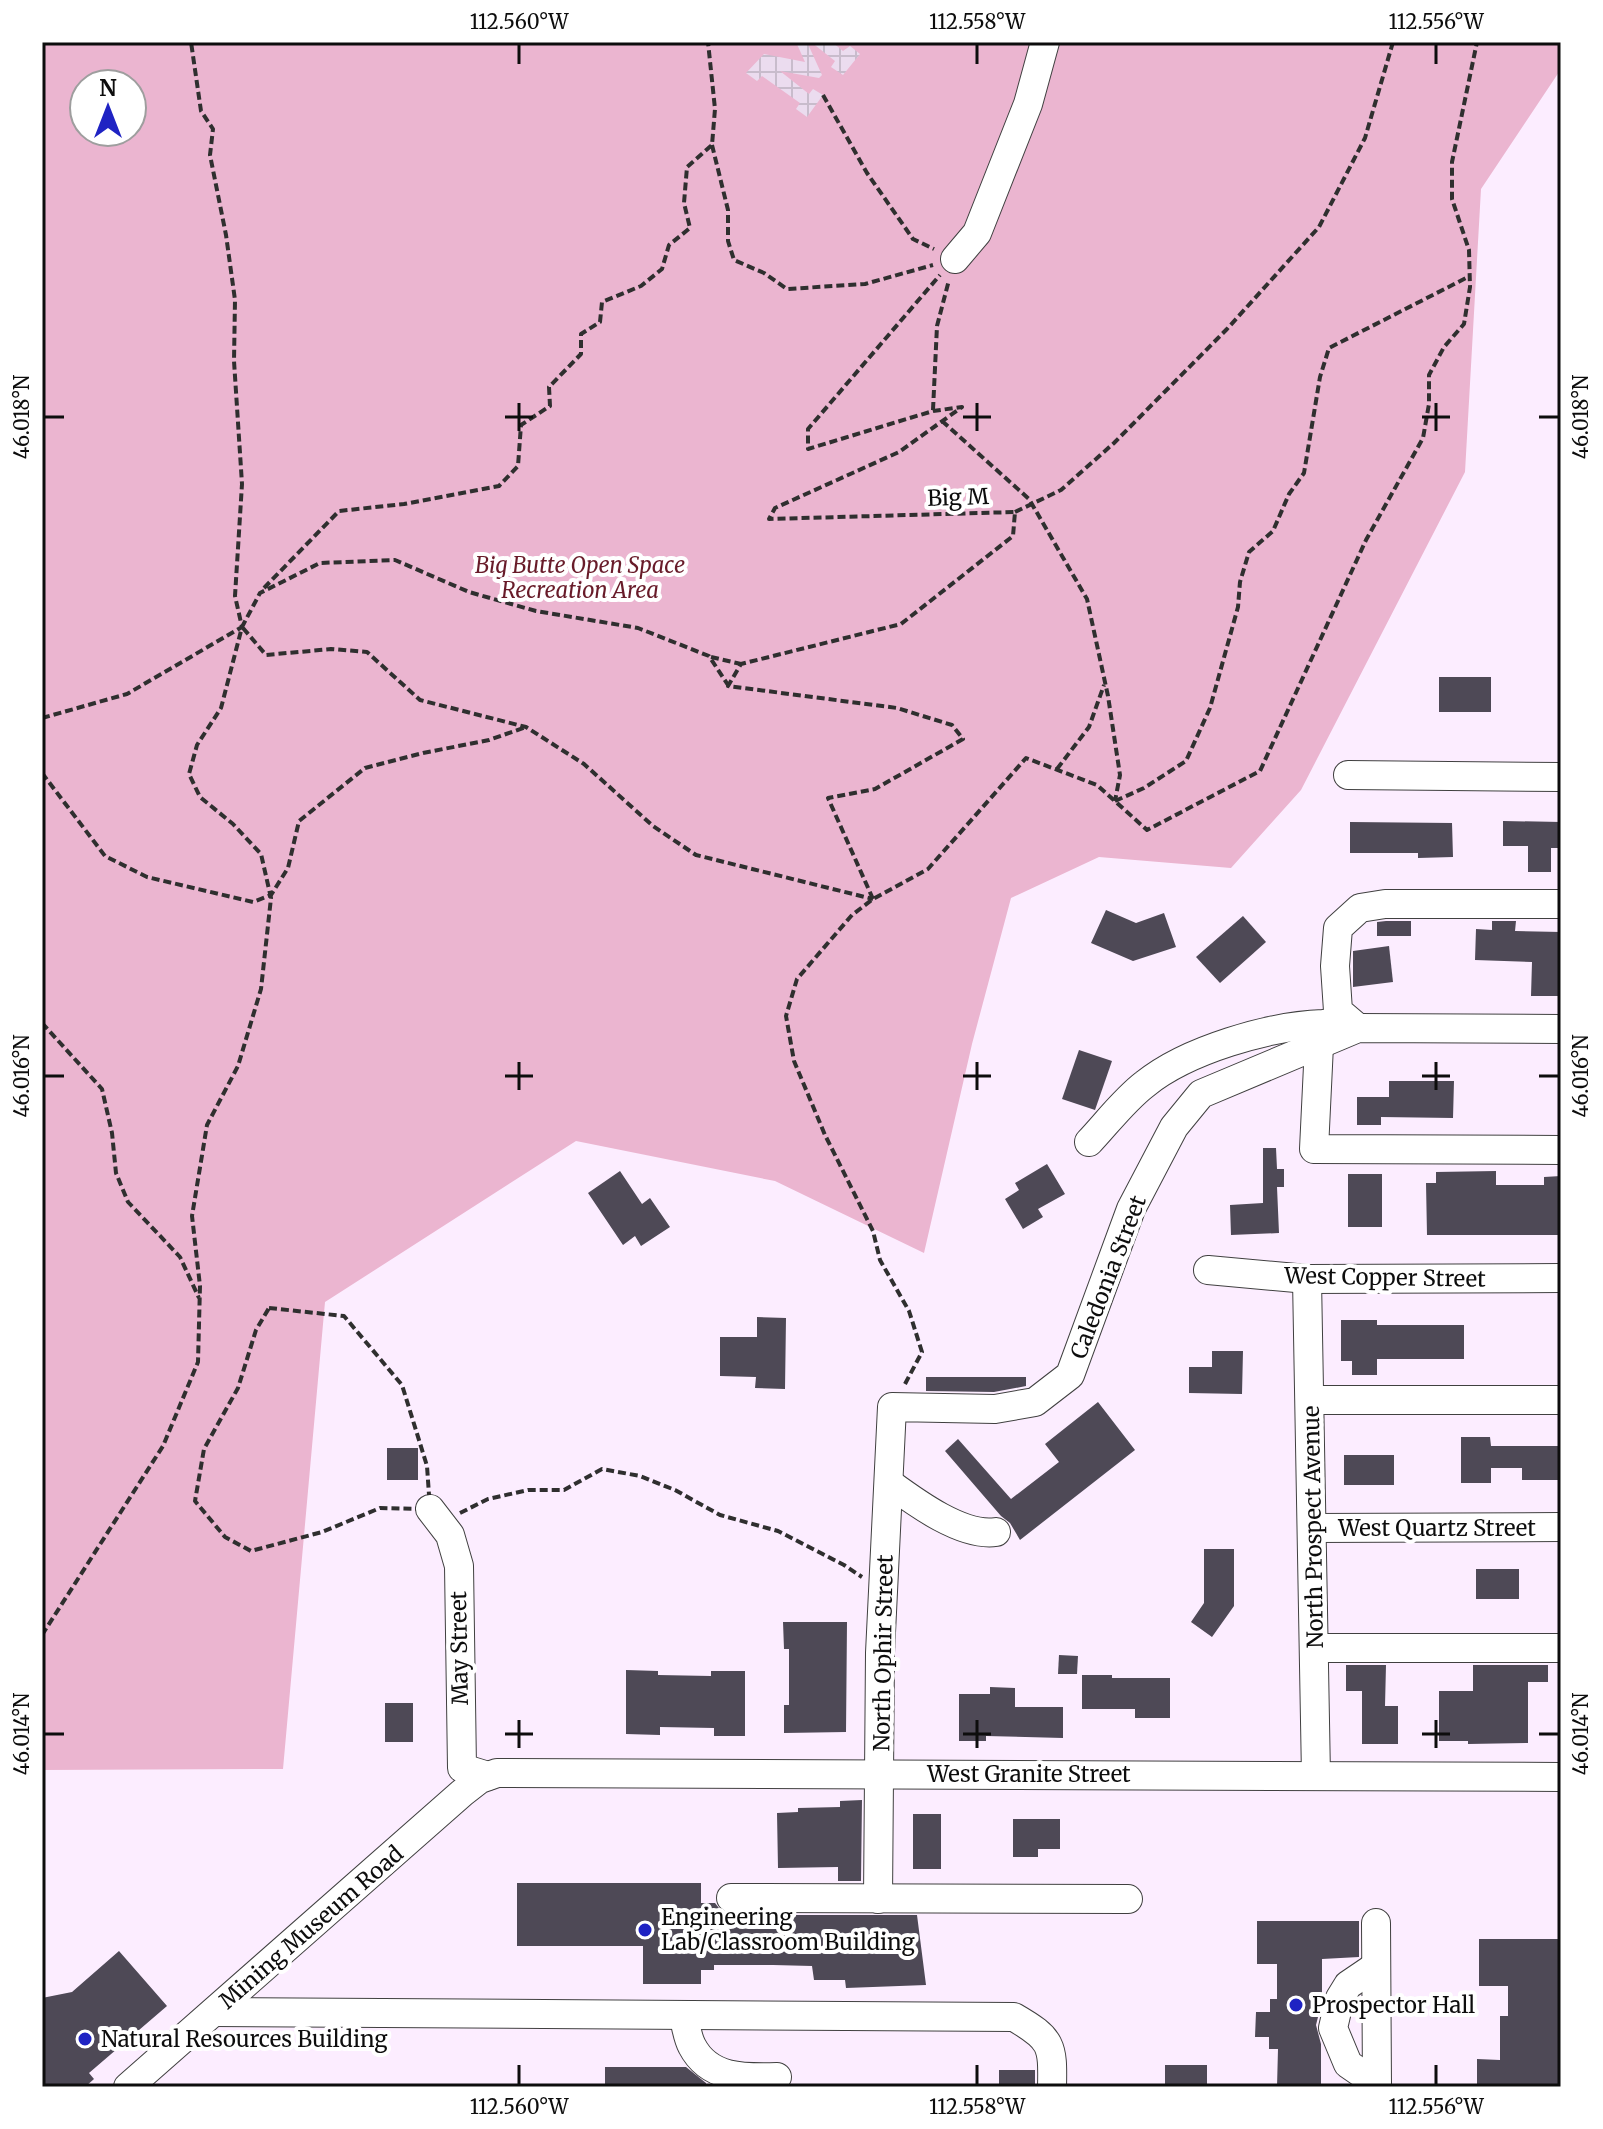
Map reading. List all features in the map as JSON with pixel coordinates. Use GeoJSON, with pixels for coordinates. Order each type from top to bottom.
{"type":"FeatureCollection","features":[{"type":"Feature","properties":{"kind":"street"},"geometry":{"type":"LineString","coordinates":[[955,259],[977,233],[1028,104],[1045,42]]}},
{"type":"Feature","properties":{"kind":"street"},"geometry":{"type":"LineString","coordinates":[[1348,775],[1561,777]]}},
{"type":"Feature","properties":{"kind":"street"},"geometry":{"type":"LineString","coordinates":[[1358,1028],[1338,1011],[1335,966],[1338,928],[1360,908],[1385,904],[1561,904]]}},
{"type":"Feature","properties":{"kind":"street"},"geometry":{"type":"LineString","coordinates":[[1089,1142],[1145,1084],[1203,1053],[1230,1042],[1287,1027],[1326,1023],[1358,1028]]}},
{"type":"Feature","properties":{"kind":"street","name":"Caledonia Street"},"geometry":{"type":"LineString","coordinates":[[892,1407],[995,1409],[1035,1402],[1070,1375],[1131,1209],[1174,1127],[1201,1094],[1358,1028],[1561,1029]]}},
{"type":"Feature","properties":{"kind":"street"},"geometry":{"type":"LineString","coordinates":[[1319,1045],[1314,1149],[1561,1150]]}},
{"type":"Feature","properties":{"kind":"street","name":"West Copper Street"},"geometry":{"type":"LineString","coordinates":[[1208,1270],[1307,1279],[1561,1278]]}},
{"type":"Feature","properties":{"kind":"street","name":"North Prospect Avenue"},"geometry":{"type":"LineString","coordinates":[[1307,1279],[1314,1528],[1316,1776]]}},
{"type":"Feature","properties":{"kind":"street"},"geometry":{"type":"LineString","coordinates":[[1310,1400],[1561,1400]]}},
{"type":"Feature","properties":{"kind":"street","name":"North Ophir Street"},"geometry":{"type":"LineString","coordinates":[[878,1899],[883,1592],[892,1407]]}},
{"type":"Feature","properties":{"kind":"street"},"geometry":{"type":"LineString","coordinates":[[889,1483],[921,1506],[959,1525],[986,1534],[996,1532]]}},
{"type":"Feature","properties":{"kind":"street","name":"May Street"},"geometry":{"type":"LineString","coordinates":[[435,1516],[450,1535],[459,1566],[462,1768],[492,1775]]}},
{"type":"Feature","properties":{"kind":"street","name":"West Quartz Street"},"geometry":{"type":"LineString","coordinates":[[1314,1528],[1561,1527]]}},
{"type":"Feature","properties":{"kind":"street"},"geometry":{"type":"LineString","coordinates":[[1315,1648],[1561,1648]]}},
{"type":"Feature","properties":{"kind":"street","name":"West Granite Street"},"geometry":{"type":"LineString","coordinates":[[492,1775],[880,1773],[1561,1777]]}},
{"type":"Feature","properties":{"kind":"street","name":"Mining Museum Road"},"geometry":{"type":"LineString","coordinates":[[128,2087],[462,1793],[492,1775]]}},
{"type":"Feature","properties":{"kind":"street"},"geometry":{"type":"LineString","coordinates":[[731,1898],[1128,1899]]}},
{"type":"Feature","properties":{"kind":"street"},"geometry":{"type":"LineString","coordinates":[[1376,1923],[1377,2086]]}},
{"type":"Feature","properties":{"kind":"street"},"geometry":{"type":"LineString","coordinates":[[1376,1966],[1348,1985],[1340,1998],[1333,2028],[1348,2064],[1377,2086]]}},
{"type":"Feature","properties":{"kind":"street"},"geometry":{"type":"LineString","coordinates":[[214,2012],[1014,2017],[1037,2031],[1051,2047],[1052,2087]]}},
{"type":"Feature","properties":{"kind":"street"},"geometry":{"type":"LineString","coordinates":[[683,2015],[692,2046],[715,2072],[746,2078],[777,2077]]}},
{"type":"Feature","properties":{"kind":"path"},"geometry":{"type":"LineString","coordinates":[[191,42],[201,111],[213,129],[210,155],[235,300],[234,361],[242,484],[235,596],[242,627],[266,655],[331,649],[367,652],[420,700],[526,727],[584,764],[653,826],[696,855],[873,899]]}},
{"type":"Feature","properties":{"kind":"path"},"geometry":{"type":"LineString","coordinates":[[708,42],[715,109],[712,145],[728,210],[728,241],[734,260],[764,273],[787,289],[865,284],[955,259]]}},
{"type":"Feature","properties":{"kind":"path"},"geometry":{"type":"LineString","coordinates":[[1015,512],[1061,490],[1114,443],[1227,329],[1319,227],[1365,138],[1393,42]]}},
{"type":"Feature","properties":{"kind":"path"},"geometry":{"type":"LineString","coordinates":[[892,1407],[922,1352],[909,1311],[880,1260],[873,1231],[825,1135],[794,1061],[786,1016],[797,979],[852,915],[873,899],[928,869],[1026,758],[1097,785],[1147,830],[1260,771],[1366,540],[1423,438],[1429,404],[1429,375],[1444,347],[1464,324],[1470,276],[1469,250],[1452,199],[1452,162],[1477,42]]}},
{"type":"Feature","properties":{"kind":"path"},"geometry":{"type":"LineString","coordinates":[[823,95],[867,173],[913,239],[955,259]]}},
{"type":"Feature","properties":{"kind":"path"},"geometry":{"type":"LineString","coordinates":[[42,1635],[163,1446],[198,1362],[200,1300],[192,1216],[207,1125],[238,1066],[261,989],[271,895],[261,854],[233,824],[200,797],[189,774],[197,745],[221,708],[242,627],[260,593],[339,511],[404,504],[499,486],[518,466],[521,425],[550,406],[549,387],[581,354],[581,334],[600,322],[602,302],[641,286],[662,269],[669,245],[690,228],[684,203],[687,167],[712,145]]}},
{"type":"Feature","properties":{"kind":"path"},"geometry":{"type":"LineString","coordinates":[[955,259],[808,429],[808,449],[933,411],[962,407],[942,421],[1031,503],[1087,599],[1120,775],[1115,801]]}},
{"type":"Feature","properties":{"kind":"path"},"geometry":{"type":"LineString","coordinates":[[933,411],[937,326],[955,259]]}},
{"type":"Feature","properties":{"kind":"path"},"geometry":{"type":"LineString","coordinates":[[1115,801],[1144,788],[1186,761],[1210,708],[1238,607],[1240,582],[1249,552],[1273,531],[1289,494],[1304,473],[1320,377],[1329,348],[1470,276]]}},
{"type":"Feature","properties":{"kind":"path","name":"Big M"},"geometry":{"type":"LineString","coordinates":[[741,664],[901,624],[1013,536],[1015,512],[769,519],[775,508],[899,452],[942,421]]}},
{"type":"Feature","properties":{"kind":"path"},"geometry":{"type":"LineString","coordinates":[[260,593],[320,563],[395,560],[469,592],[536,611],[638,628],[709,656],[741,664],[728,686]]}},
{"type":"Feature","properties":{"kind":"path"},"geometry":{"type":"LineString","coordinates":[[42,718],[127,694],[242,627]]}},
{"type":"Feature","properties":{"kind":"path"},"geometry":{"type":"LineString","coordinates":[[709,656],[728,686]]}},
{"type":"Feature","properties":{"kind":"path"},"geometry":{"type":"LineString","coordinates":[[1057,769],[1089,727],[1105,683]]}},
{"type":"Feature","properties":{"kind":"path"},"geometry":{"type":"LineString","coordinates":[[728,686],[897,708],[952,725],[963,739],[875,789],[828,798],[873,899]]}},
{"type":"Feature","properties":{"kind":"path"},"geometry":{"type":"LineString","coordinates":[[42,773],[105,856],[147,877],[253,902],[271,895],[288,868],[299,821],[365,768],[489,740],[526,727]]}},
{"type":"Feature","properties":{"kind":"path"},"geometry":{"type":"LineString","coordinates":[[42,1023],[102,1089],[112,1133],[116,1173],[128,1202],[180,1257],[200,1300]]}},
{"type":"Feature","properties":{"kind":"path"},"geometry":{"type":"LineString","coordinates":[[435,1516],[427,1466],[402,1385],[344,1316],[269,1308],[256,1330],[238,1388],[204,1449],[195,1501],[225,1537],[251,1551],[322,1532],[380,1508],[435,1516],[528,1490],[564,1490],[602,1469],[640,1476],[675,1490],[720,1515],[778,1531],[844,1565],[883,1592]]}},
{"type":"Feature","properties":{"kind":"green space","name":"Big Butte Open Space Recreation Area"},"geometry":{"type":"Polygon","coordinates":[[[42,42],[1561,42],[1561,69],[1481,189],[1465,472],[1301,790],[1231,868],[1099,857],[1011,898],[972,1044],[924,1253],[775,1181],[576,1141],[325,1302],[283,1769],[42,1770],[42,42]]]}},
{"type":"Feature","properties":{"kind":"shaded area"},"geometry":{"type":"Polygon","coordinates":[[[796,42],[807,42],[822,75],[819,78],[780,71],[809,94],[813,89],[823,95],[807,117],[796,109],[800,103],[762,76],[757,81],[746,73],[764,54],[805,62],[796,42]]]}},
{"type":"Feature","properties":{"kind":"shaded area"},"geometry":{"type":"Polygon","coordinates":[[[811,42],[832,42],[843,51],[850,46],[860,54],[843,75],[831,67],[835,61],[811,42]]]}},
{"type":"Feature","properties":{"kind":"building"},"geometry":{"type":"Polygon","coordinates":[[[1439,677],[1491,677],[1491,712],[1439,712],[1439,677]]]}},
{"type":"Feature","properties":{"kind":"building"},"geometry":{"type":"Polygon","coordinates":[[[1503,821],[1561,822],[1561,848],[1551,848],[1551,872],[1528,872],[1528,846],[1503,846],[1503,821]]]}},
{"type":"Feature","properties":{"kind":"building"},"geometry":{"type":"Polygon","coordinates":[[[1350,822],[1452,823],[1453,857],[1418,858],[1418,853],[1350,853],[1350,822]]]}},
{"type":"Feature","properties":{"kind":"building"},"geometry":{"type":"Polygon","coordinates":[[[1106,910],[1136,923],[1164,913],[1176,947],[1133,961],[1091,943],[1106,910]]]}},
{"type":"Feature","properties":{"kind":"building"},"geometry":{"type":"Polygon","coordinates":[[[1243,916],[1266,942],[1220,983],[1196,957],[1243,916]]]}},
{"type":"Feature","properties":{"kind":"building"},"geometry":{"type":"Polygon","coordinates":[[[1411,921],[1411,936],[1377,936],[1377,922],[1411,921]]]}},
{"type":"Feature","properties":{"kind":"building"},"geometry":{"type":"Polygon","coordinates":[[[1492,921],[1516,921],[1515,931],[1561,932],[1561,996],[1531,996],[1532,962],[1475,960],[1476,929],[1492,930],[1492,921]]]}},
{"type":"Feature","properties":{"kind":"building"},"geometry":{"type":"Polygon","coordinates":[[[1389,946],[1393,982],[1353,987],[1353,951],[1389,946]]]}},
{"type":"Feature","properties":{"kind":"building"},"geometry":{"type":"Polygon","coordinates":[[[1079,1050],[1112,1061],[1095,1110],[1062,1099],[1079,1050]]]}},
{"type":"Feature","properties":{"kind":"building"},"geometry":{"type":"Polygon","coordinates":[[[1389,1081],[1454,1081],[1453,1118],[1381,1117],[1381,1125],[1357,1125],[1357,1097],[1389,1097],[1389,1081]]]}},
{"type":"Feature","properties":{"kind":"building"},"geometry":{"type":"Polygon","coordinates":[[[1263,1148],[1276,1148],[1277,1169],[1284,1169],[1284,1187],[1277,1187],[1279,1233],[1231,1235],[1230,1205],[1263,1203],[1263,1148]]]}},
{"type":"Feature","properties":{"kind":"building"},"geometry":{"type":"Polygon","coordinates":[[[1047,1164],[1065,1194],[1038,1209],[1043,1217],[1023,1229],[1005,1199],[1019,1190],[1015,1183],[1047,1164]]]}},
{"type":"Feature","properties":{"kind":"building"},"geometry":{"type":"Polygon","coordinates":[[[620,1171],[642,1204],[650,1198],[670,1227],[641,1246],[635,1236],[623,1245],[588,1193],[620,1171]]]}},
{"type":"Feature","properties":{"kind":"building"},"geometry":{"type":"Polygon","coordinates":[[[1496,1171],[1496,1185],[1544,1185],[1544,1177],[1561,1176],[1561,1235],[1427,1235],[1426,1183],[1436,1183],[1436,1172],[1496,1171]]]}},
{"type":"Feature","properties":{"kind":"building"},"geometry":{"type":"Polygon","coordinates":[[[1348,1174],[1382,1174],[1382,1227],[1348,1227],[1348,1174]]]}},
{"type":"Feature","properties":{"kind":"building"},"geometry":{"type":"Polygon","coordinates":[[[757,1317],[786,1318],[785,1389],[755,1388],[756,1377],[720,1376],[720,1337],[757,1337],[757,1317]]]}},
{"type":"Feature","properties":{"kind":"building"},"geometry":{"type":"Polygon","coordinates":[[[1341,1320],[1377,1320],[1377,1325],[1464,1325],[1464,1359],[1377,1359],[1377,1375],[1352,1375],[1352,1361],[1341,1361],[1341,1320]]]}},
{"type":"Feature","properties":{"kind":"building"},"geometry":{"type":"Polygon","coordinates":[[[1212,1351],[1243,1351],[1242,1394],[1189,1393],[1189,1367],[1212,1367],[1212,1351]]]}},
{"type":"Feature","properties":{"kind":"building"},"geometry":{"type":"Polygon","coordinates":[[[926,1377],[1026,1377],[1026,1386],[994,1392],[926,1391],[926,1377]]]}},
{"type":"Feature","properties":{"kind":"building"},"geometry":{"type":"Polygon","coordinates":[[[1098,1402],[1135,1450],[1020,1540],[1010,1523],[945,1451],[958,1439],[1011,1499],[1059,1462],[1045,1444],[1098,1402]]]}},
{"type":"Feature","properties":{"kind":"building"},"geometry":{"type":"Polygon","coordinates":[[[1461,1437],[1490,1437],[1491,1446],[1561,1446],[1561,1480],[1522,1480],[1522,1468],[1491,1468],[1491,1483],[1461,1483],[1461,1437]]]}},
{"type":"Feature","properties":{"kind":"building"},"geometry":{"type":"Polygon","coordinates":[[[387,1448],[418,1448],[418,1480],[387,1480],[387,1448]]]}},
{"type":"Feature","properties":{"kind":"building"},"geometry":{"type":"Polygon","coordinates":[[[1344,1455],[1394,1455],[1394,1485],[1344,1485],[1344,1455]]]}},
{"type":"Feature","properties":{"kind":"building"},"geometry":{"type":"Polygon","coordinates":[[[1204,1549],[1234,1549],[1234,1606],[1212,1637],[1191,1622],[1204,1603],[1204,1549]]]}},
{"type":"Feature","properties":{"kind":"building"},"geometry":{"type":"Polygon","coordinates":[[[1476,1569],[1519,1569],[1519,1599],[1476,1599],[1476,1569]]]}},
{"type":"Feature","properties":{"kind":"building"},"geometry":{"type":"Polygon","coordinates":[[[783,1622],[847,1622],[846,1732],[784,1733],[784,1705],[789,1705],[789,1649],[784,1649],[783,1622]]]}},
{"type":"Feature","properties":{"kind":"building"},"geometry":{"type":"Polygon","coordinates":[[[1059,1655],[1078,1656],[1077,1674],[1058,1674],[1059,1655]]]}},
{"type":"Feature","properties":{"kind":"building"},"geometry":{"type":"Polygon","coordinates":[[[1346,1665],[1386,1665],[1385,1706],[1398,1706],[1398,1744],[1362,1744],[1362,1691],[1346,1691],[1346,1665]]]}},
{"type":"Feature","properties":{"kind":"building"},"geometry":{"type":"Polygon","coordinates":[[[1473,1665],[1548,1665],[1548,1682],[1528,1682],[1528,1743],[1439,1741],[1439,1691],[1473,1691],[1473,1665]]]}},
{"type":"Feature","properties":{"kind":"building"},"geometry":{"type":"Polygon","coordinates":[[[626,1670],[658,1671],[658,1675],[711,1676],[711,1671],[745,1671],[745,1736],[714,1736],[714,1728],[660,1727],[660,1735],[626,1734],[626,1670]]]}},
{"type":"Feature","properties":{"kind":"building"},"geometry":{"type":"Polygon","coordinates":[[[1082,1675],[1170,1678],[1170,1718],[1135,1718],[1135,1709],[1082,1709],[1082,1675]]]}},
{"type":"Feature","properties":{"kind":"building"},"geometry":{"type":"Polygon","coordinates":[[[990,1687],[1015,1688],[1015,1707],[1063,1707],[1063,1738],[986,1736],[986,1741],[959,1741],[959,1694],[990,1694],[990,1687]]]}},
{"type":"Feature","properties":{"kind":"building"},"geometry":{"type":"Polygon","coordinates":[[[385,1703],[413,1703],[413,1742],[385,1742],[385,1703]]]}},
{"type":"Feature","properties":{"kind":"building"},"geometry":{"type":"Polygon","coordinates":[[[862,1800],[861,1881],[838,1881],[838,1867],[778,1868],[777,1813],[798,1812],[798,1808],[840,1807],[840,1801],[862,1800]]]}},
{"type":"Feature","properties":{"kind":"building"},"geometry":{"type":"Polygon","coordinates":[[[913,1814],[941,1814],[941,1869],[913,1869],[913,1814]]]}},
{"type":"Feature","properties":{"kind":"building"},"geometry":{"type":"Polygon","coordinates":[[[1013,1819],[1060,1819],[1060,1849],[1038,1849],[1038,1857],[1013,1857],[1013,1819]]]}},
{"type":"Feature","properties":{"kind":"building","name":"Engineering Lab/Classroom Building"},"geometry":{"type":"Polygon","coordinates":[[[517,1883],[701,1883],[701,1903],[715,1903],[722,1912],[730,1915],[917,1915],[926,1985],[846,1988],[845,1980],[814,1980],[812,1966],[773,1965],[714,1965],[714,1970],[701,1970],[701,1984],[643,1984],[643,1946],[517,1946],[517,1883]]]}},
{"type":"Feature","properties":{"kind":"building","name":"Prospector Hall"},"geometry":{"type":"Polygon","coordinates":[[[1257,1921],[1359,1921],[1359,1957],[1322,1959],[1322,2001],[1316,2025],[1321,2044],[1321,2087],[1277,2087],[1278,2049],[1269,2049],[1269,2037],[1255,2037],[1256,2012],[1270,2012],[1270,1999],[1277,1999],[1277,1964],[1257,1964],[1257,1921]]]}},
{"type":"Feature","properties":{"kind":"building"},"geometry":{"type":"Polygon","coordinates":[[[1479,1939],[1561,1939],[1560,2087],[1477,2087],[1477,2059],[1500,2060],[1500,2016],[1508,2016],[1508,1986],[1479,1986],[1479,1939]]]}},
{"type":"Feature","properties":{"kind":"building","name":"Natural Resources Building"},"geometry":{"type":"Polygon","coordinates":[[[119,1951],[167,2006],[89,2073],[94,2079],[85,2087],[42,2087],[42,1998],[72,1992],[119,1951]]]}},
{"type":"Feature","properties":{"kind":"building"},"geometry":{"type":"Polygon","coordinates":[[[1165,2065],[1207,2065],[1207,2087],[1165,2087],[1165,2065]]]}},
{"type":"Feature","properties":{"kind":"building"},"geometry":{"type":"Polygon","coordinates":[[[605,2067],[686,2067],[706,2083],[706,2087],[605,2087],[605,2067]]]}},
{"type":"Feature","properties":{"kind":"building"},"geometry":{"type":"Polygon","coordinates":[[[999,2070],[1035,2070],[1035,2087],[999,2087],[999,2070]]]}},
{"type":"Feature","properties":{"kind":"place","name":"Engineering Lab/Classroom Building"},"geometry":{"type":"Point","coordinates":[645,1930]}},
{"type":"Feature","properties":{"kind":"place","name":"Prospector Hall"},"geometry":{"type":"Point","coordinates":[1296,2005]}},
{"type":"Feature","properties":{"kind":"place","name":"Natural Resources Building"},"geometry":{"type":"Point","coordinates":[85,2039]}}]}
